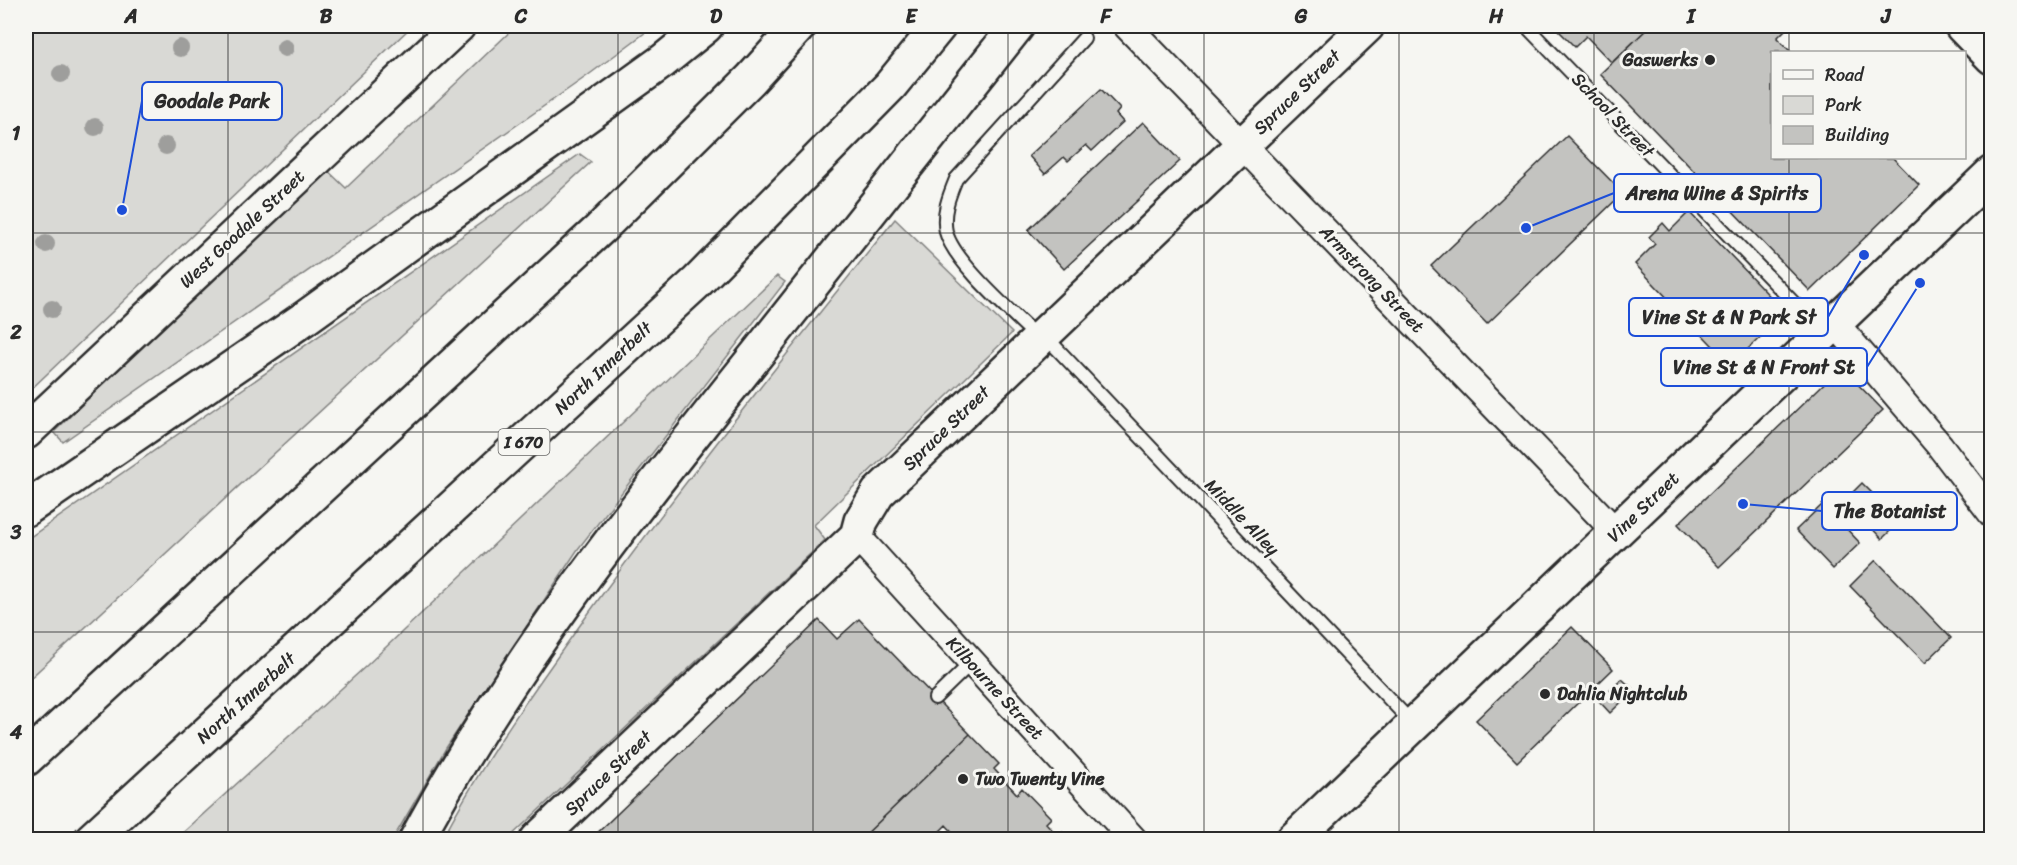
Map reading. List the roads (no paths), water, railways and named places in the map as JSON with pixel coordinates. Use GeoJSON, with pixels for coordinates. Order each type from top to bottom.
{"type":"FeatureCollection","features":[{"type":"Feature","properties":{"kind":"main road","name":"West Goodale Street"},"geometry":{"type":"LineString","coordinates":[[26,432],[458,26]]}},
{"type":"Feature","properties":{"kind":"main road"},"geometry":{"type":"LineString","coordinates":[[26,509],[305,318],[644,75],[706,26]]}},
{"type":"Feature","properties":{"kind":"main road"},"geometry":{"type":"LineString","coordinates":[[26,759],[600,229],[751,79],[799,26]]}},
{"type":"Feature","properties":{"kind":"main road","name":"North Innerbelt"},"geometry":{"type":"LineString","coordinates":[[91,840],[696,284],[890,86],[939,26]]}},
{"type":"Feature","properties":{"kind":"main road"},"geometry":{"type":"LineString","coordinates":[[416,840],[449,777],[528,655],[669,464],[1017,26]]}},
{"type":"Feature","properties":{"kind":"main road","name":"Spruce Street"},"geometry":{"type":"LineString","coordinates":[[537,840],[857,536],[861,521],[878,493],[1367,26]]}},
{"type":"Feature","properties":{"kind":"main road"},"geometry":{"type":"LineString","coordinates":[[1962,26],[1992,57]]}},
{"type":"Feature","properties":{"kind":"main road","name":"Vine Street"},"geometry":{"type":"LineString","coordinates":[[1293,840],[1992,173]]}},
{"type":"Feature","properties":{"kind":"street","name":"Armstrong Street"},"geometry":{"type":"LineString","coordinates":[[1127,26],[1616,532]]}},
{"type":"Feature","properties":{"kind":"street","name":"School Street"},"geometry":{"type":"LineString","coordinates":[[1829,328],[1933,438],[1992,514]]}},
{"type":"Feature","properties":{"kind":"street","name":"Kilbourne Street"},"geometry":{"type":"LineString","coordinates":[[857,536],[1134,840]]}},
{"type":"Feature","properties":{"kind":"lane","name":"School Street"},"geometry":{"type":"LineString","coordinates":[[1526,26],[1829,328]]}},
{"type":"Feature","properties":{"kind":"lane","name":"Middle Alley"},"geometry":{"type":"LineString","coordinates":[[1084,38],[956,179],[946,204],[946,231],[957,254],[1041,337],[1414,725]]}},
{"type":"Feature","properties":{"kind":"lane"},"geometry":{"type":"LineString","coordinates":[[935,698],[971,663]]}},
{"type":"Feature","properties":{"kind":"place","name":"Gaswerks"},"geometry":{"type":"Point","coordinates":[1710,60]}},
{"type":"Feature","properties":{"kind":"place","name":"Goodale Park"},"geometry":{"type":"Point","coordinates":[122,210]}},
{"type":"Feature","properties":{"kind":"place","name":"Arena Wine & Spirits"},"geometry":{"type":"Point","coordinates":[1526,228]}},
{"type":"Feature","properties":{"kind":"place","name":"Vine St & N Park St"},"geometry":{"type":"Point","coordinates":[1864,255]}},
{"type":"Feature","properties":{"kind":"place","name":"Vine St & N Front St"},"geometry":{"type":"Point","coordinates":[1920,283]}},
{"type":"Feature","properties":{"kind":"place","name":"The Botanist"},"geometry":{"type":"Point","coordinates":[1743,504]}},
{"type":"Feature","properties":{"kind":"place","name":"Dahlia Nightclub"},"geometry":{"type":"Point","coordinates":[1545,694]}},
{"type":"Feature","properties":{"kind":"place","name":"Two Twenty Vine"},"geometry":{"type":"Point","coordinates":[963,779]}}]}
